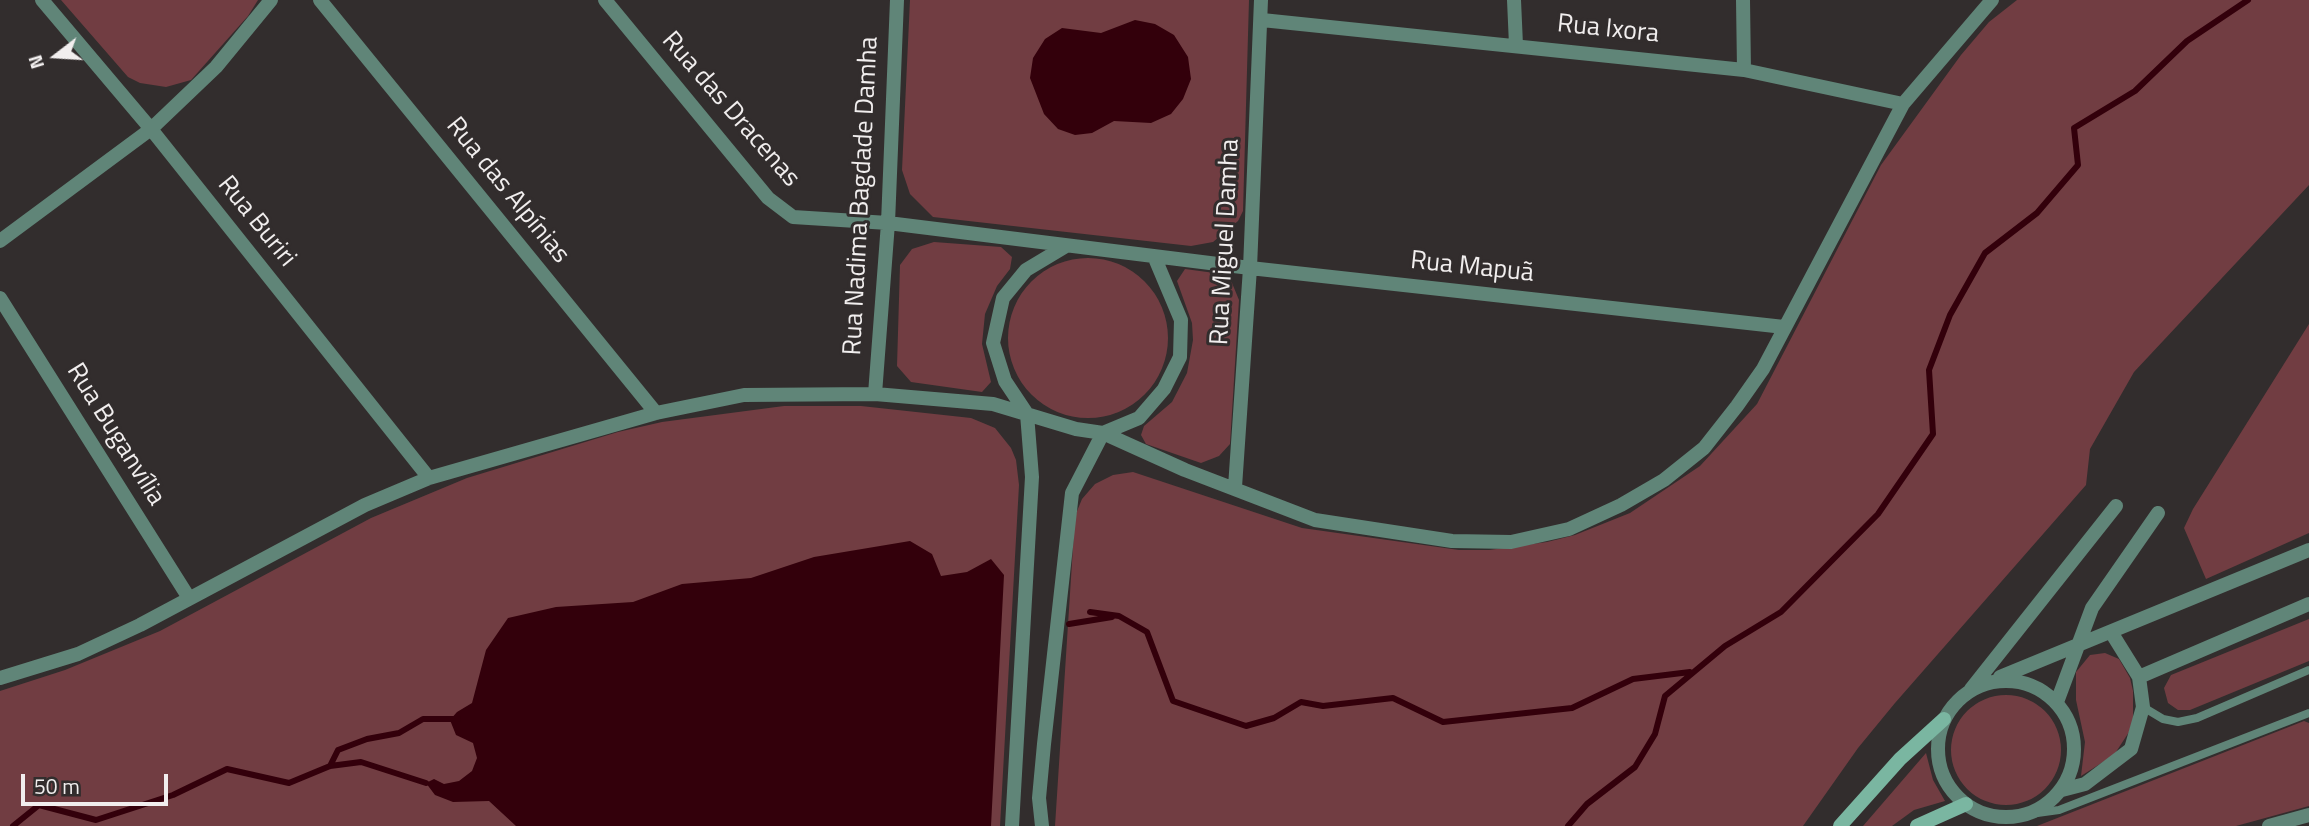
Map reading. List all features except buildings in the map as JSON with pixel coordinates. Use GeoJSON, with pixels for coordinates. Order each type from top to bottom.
{"type":"FeatureCollection","features":[{"type":"Feature","properties":{"kind":"street","name":"Rua Buriri"},"geometry":{"type":"LineString","coordinates":[[42,0],[151,129],[429,478]]}},
{"type":"Feature","properties":{"kind":"street"},"geometry":{"type":"LineString","coordinates":[[0,241],[151,129],[216,67],[271,0]]}},
{"type":"Feature","properties":{"kind":"street","name":"Rua das Alpínias"},"geometry":{"type":"LineString","coordinates":[[320,0],[656,413]]}},
{"type":"Feature","properties":{"kind":"street","name":"Rua das Dracenas"},"geometry":{"type":"LineString","coordinates":[[605,0],[768,198],[793,217],[888,223]]}},
{"type":"Feature","properties":{"kind":"street","name":"Rua Nadima Bagdade Damha"},"geometry":{"type":"LineString","coordinates":[[875,394],[888,223],[897,0]]}},
{"type":"Feature","properties":{"kind":"street","name":"Rua Miguel Damha"},"geometry":{"type":"LineString","coordinates":[[1235,487],[1250,268],[1261,0]]}},
{"type":"Feature","properties":{"kind":"street"},"geometry":{"type":"LineString","coordinates":[[1514,0],[1516,45]]}},
{"type":"Feature","properties":{"kind":"street"},"geometry":{"type":"LineString","coordinates":[[1743,0],[1744,70]]}},
{"type":"Feature","properties":{"kind":"street"},"geometry":{"type":"LineString","coordinates":[[0,678],[78,654],[365,505],[429,478],[656,413],[744,395],[875,394],[1011,407],[1027,414],[1103,433],[1185,470],[1315,520],[1452,541],[1511,542],[1569,529],[1664,480],[1704,448],[1763,369],[1903,104],[1992,0]]}},
{"type":"Feature","properties":{"kind":"street","name":"Rua Ixora"},"geometry":{"type":"LineString","coordinates":[[1262,20],[1744,70],[1903,104]]}},
{"type":"Feature","properties":{"kind":"street"},"geometry":{"type":"LineString","coordinates":[[888,223],[1154,256],[1181,320],[1180,357],[1164,389],[1139,418],[1103,433],[1072,493],[1039,799],[1042,826]]}},
{"type":"Feature","properties":{"kind":"street"},"geometry":{"type":"LineString","coordinates":[[1013,826],[1032,477],[1027,414],[1005,381],[993,343],[1003,298],[1026,270],[1066,246]]}},
{"type":"Feature","properties":{"kind":"street","name":"Rua Mapuã"},"geometry":{"type":"LineString","coordinates":[[1154,256],[1784,327]]}},
{"type":"Feature","properties":{"kind":"street","name":"Rua Buganvília"},"geometry":{"type":"LineString","coordinates":[[0,298],[189,598]]}},
{"type":"Feature","properties":{"kind":"street"},"geometry":{"type":"LineString","coordinates":[[1976,687],[2116,506]]}},
{"type":"Feature","properties":{"kind":"street"},"geometry":{"type":"LineString","coordinates":[[2057,702],[2092,608],[2158,513]]}},
{"type":"Feature","properties":{"kind":"street"},"geometry":{"type":"LineString","coordinates":[[1840,826],[1900,758],[1944,719],[1955,702],[1976,687],[2309,550]]}},
{"type":"Feature","properties":{"kind":"street"},"geometry":{"type":"LineString","coordinates":[[2139,677],[2309,604]]}},
{"type":"Feature","properties":{"kind":"street"},"geometry":{"type":"LineString","coordinates":[[2062,790],[2085,783],[2131,749],[2143,707],[2139,677],[2111,632]]}},
{"type":"Feature","properties":{"kind":"street"},"geometry":{"type":"LineString","coordinates":[[1944,719],[1937,742],[1940,766],[1949,788],[1966,804],[2008,818],[2030,814],[2048,804],[2062,790],[2072,769],[2075,745],[2070,722],[2057,702],[2035,686],[2009,679],[1976,687]]}},
{"type":"Feature","properties":{"kind":"street"},"geometry":{"type":"LineString","coordinates":[[1917,826],[1966,804]]}},
{"type":"Feature","properties":{"kind":"street"},"geometry":{"type":"LineString","coordinates":[[2269,826],[2309,815]]}},
{"type":"Feature","properties":{"kind":"lane"},"geometry":{"type":"LineString","coordinates":[[2143,707],[2170,720],[2197,718],[2309,670]]}},
{"type":"Feature","properties":{"kind":"lane"},"geometry":{"type":"LineString","coordinates":[[2030,814],[2059,810],[2309,713]]}},
{"type":"Feature","properties":{"kind":"shaded area"},"geometry":{"type":"Polygon","coordinates":[[[61,0],[258,0],[248,16],[191,80],[166,87],[140,83],[128,77],[61,0]]]}},
{"type":"Feature","properties":{"kind":"shaded area"},"geometry":{"type":"Polygon","coordinates":[[[910,0],[1249,0],[1243,211],[1238,221],[1213,242],[1191,246],[933,217],[910,194],[902,170],[910,0]]]}},
{"type":"Feature","properties":{"kind":"shaded area"},"geometry":{"type":"Polygon","coordinates":[[[2017,0],[2309,0],[2309,185],[2134,372],[2090,449],[2086,485],[1895,703],[1858,748],[1803,826],[1055,826],[1075,516],[1082,499],[1095,484],[1113,475],[1133,472],[1302,528],[1459,550],[1489,550],[1547,542],[1575,535],[1630,513],[1700,466],[1757,404],[1881,165],[1961,55],[1989,22],[2017,0]]]}},
{"type":"Feature","properties":{"kind":"shaded area"},"geometry":{"type":"Polygon","coordinates":[[[1135,20],[1155,24],[1174,35],[1188,57],[1191,79],[1183,99],[1171,114],[1151,123],[1114,121],[1092,133],[1075,135],[1058,129],[1044,114],[1030,78],[1033,58],[1045,39],[1062,28],[1101,33],[1135,20]]]}},
{"type":"Feature","properties":{"kind":"shaded area"},"geometry":{"type":"Polygon","coordinates":[[[934,242],[1001,247],[1012,257],[1010,269],[997,286],[985,314],[982,344],[991,382],[982,392],[911,382],[897,366],[900,265],[912,249],[934,242]]]}},
{"type":"Feature","properties":{"kind":"shaded area"},"geometry":{"type":"Polygon","coordinates":[[[1088,258],[1119,264],[1144,282],[1162,307],[1168,338],[1162,369],[1144,394],[1119,412],[1088,418],[1057,412],[1032,394],[1014,369],[1008,338],[1014,307],[1032,282],[1057,264],[1088,258]]]}},
{"type":"Feature","properties":{"kind":"shaded area"},"geometry":{"type":"Polygon","coordinates":[[[1185,269],[1222,274],[1232,283],[1239,300],[1230,444],[1219,456],[1201,463],[1146,444],[1141,435],[1144,426],[1172,402],[1187,373],[1193,340],[1192,323],[1177,281],[1185,269]]]}},
{"type":"Feature","properties":{"kind":"shaded area"},"geometry":{"type":"Polygon","coordinates":[[[2309,324],[2309,533],[2206,579],[2184,528],[2193,509],[2309,324]]]}},
{"type":"Feature","properties":{"kind":"shaded area"},"geometry":{"type":"Polygon","coordinates":[[[784,406],[861,406],[971,418],[995,428],[1011,448],[1016,460],[1019,485],[1000,826],[0,826],[0,691],[65,670],[160,631],[371,518],[467,478],[618,432],[662,422],[784,406]]]}},
{"type":"Feature","properties":{"kind":"shaded area"},"geometry":{"type":"Polygon","coordinates":[[[910,541],[932,554],[941,576],[967,572],[991,559],[1004,575],[991,826],[516,826],[489,801],[453,802],[435,795],[426,783],[434,779],[444,784],[459,781],[472,771],[477,758],[473,743],[456,735],[450,720],[472,703],[486,650],[508,618],[556,607],[633,602],[682,584],[751,578],[814,557],[910,541]]]}},
{"type":"Feature","properties":{"kind":"shaded area"},"geometry":{"type":"Polygon","coordinates":[[[2309,619],[2309,661],[2190,710],[2178,710],[2168,703],[2164,688],[2171,675],[2309,619]]]}},
{"type":"Feature","properties":{"kind":"shaded area"},"geometry":{"type":"Polygon","coordinates":[[[2105,653],[2119,659],[2130,678],[2133,719],[2129,732],[2114,755],[2081,776],[2085,742],[2076,700],[2076,672],[2090,655],[2105,653]]]}},
{"type":"Feature","properties":{"kind":"shaded area"},"geometry":{"type":"Polygon","coordinates":[[[2006,695],[2027,700],[2045,711],[2056,729],[2061,750],[2056,771],[2045,789],[2027,800],[2006,805],[1985,800],[1967,789],[1956,771],[1951,750],[1956,729],[1967,711],[1985,700],[2006,695]]]}},
{"type":"Feature","properties":{"kind":"shaded area"},"geometry":{"type":"Polygon","coordinates":[[[2304,721],[2309,723],[2309,806],[2236,826],[2037,826],[2304,721]]]}},
{"type":"Feature","properties":{"kind":"shaded area"},"geometry":{"type":"Polygon","coordinates":[[[1926,753],[1933,780],[1945,801],[1914,810],[1892,826],[1863,826],[1926,753]]]}},
{"type":"Feature","properties":{"kind":"waterway"},"geometry":{"type":"LineString","coordinates":[[1568,826],[1587,804],[1635,767],[1655,734],[1665,696],[1725,646],[1781,612],[1878,514],[1933,434],[1929,370],[1950,315],[1985,253],[2037,213],[2078,165],[2074,128],[2135,91],[2187,41],[2248,0]]}},
{"type":"Feature","properties":{"kind":"waterway"},"geometry":{"type":"LineString","coordinates":[[1090,612],[1119,616],[1147,632],[1173,701],[1246,726],[1274,718],[1301,702],[1323,706],[1393,698],[1443,722],[1572,708],[1633,679],[1690,672]]}},
{"type":"Feature","properties":{"kind":"waterway"},"geometry":{"type":"LineString","coordinates":[[1069,624],[1112,617]]}},
{"type":"Feature","properties":{"kind":"waterway"},"geometry":{"type":"LineString","coordinates":[[330,766],[338,750],[367,739],[399,733],[423,719],[458,719]]}},
{"type":"Feature","properties":{"kind":"waterway"},"geometry":{"type":"LineString","coordinates":[[13,826],[39,805],[96,820],[173,795],[227,769],[289,783],[330,766],[361,762],[426,783]]}}]}
